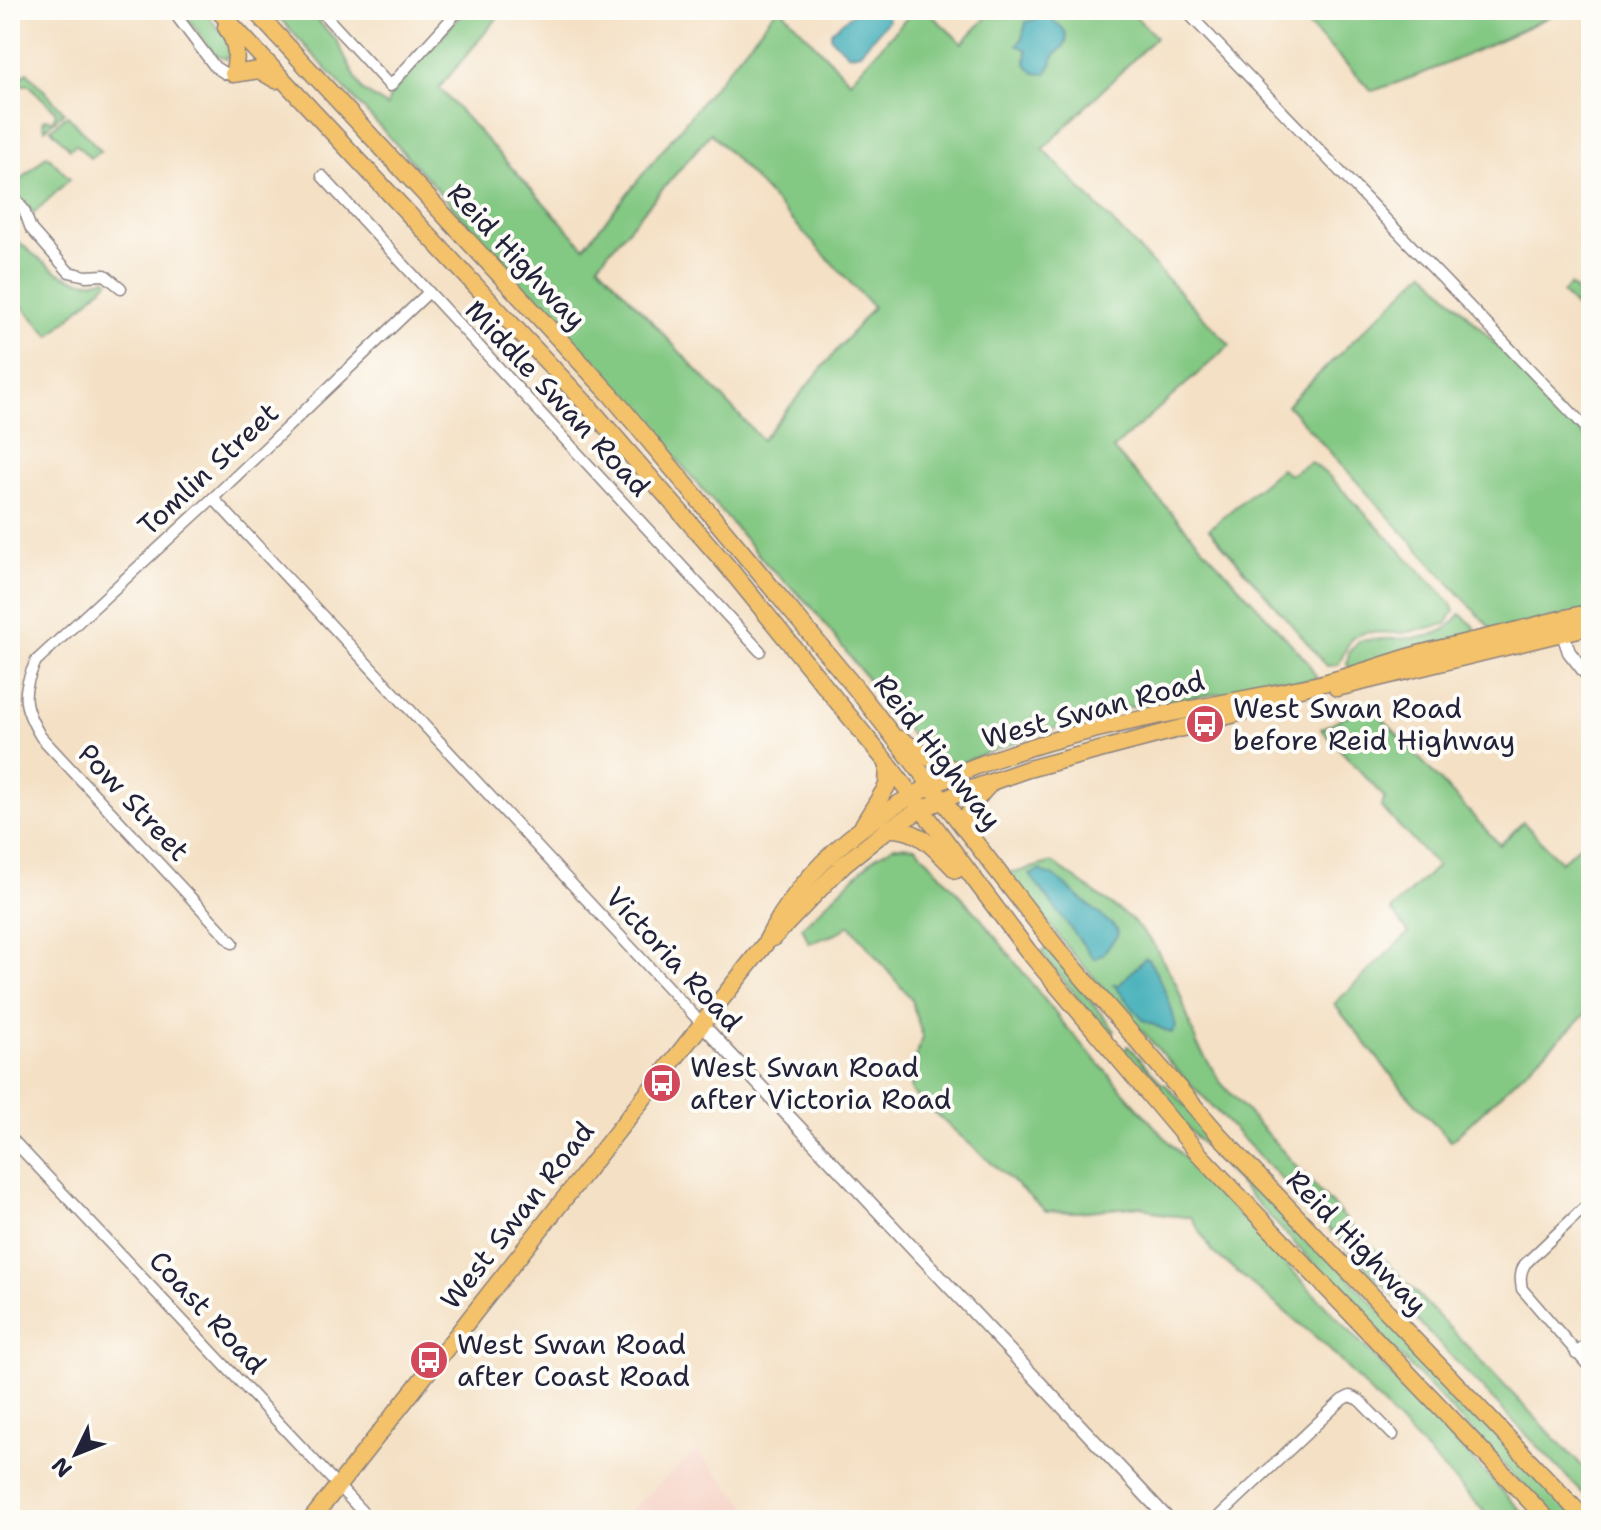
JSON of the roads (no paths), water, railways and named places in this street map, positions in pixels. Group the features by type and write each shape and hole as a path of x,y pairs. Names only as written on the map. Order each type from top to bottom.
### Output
{"main road":[{"path":"216,10 236,45 233,74 255,70 267,73 316,116"},
{"name":"Reid Highway","path":"216,10 590,408 728,567 888,764 975,881 1102,1041 1200,1155 1548,1520"},
{"name":"Reid Highway","path":"254,10 611,395 895,737 1057,948 1220,1136 1586,1520"},
{"name":"West Swan Road","path":"765,944 779,935 844,864 888,829 942,800 992,782 1166,731 1561,627 1591,613"},
{"name":"West Swan Road","path":"311,1520 765,944 804,883 834,850 863,825 911,795 961,771 1080,735 1208,704 1318,684 1455,645 1561,627 1591,626"},
{"path":"895,737 941,765 961,771"},
{"path":"863,825 887,786 888,764"},
{"path":"968,833 966,820 970,808 992,782"},
{"path":"888,829 901,829 918,835 955,869 975,881"}],"street":[{"path":"172,10 215,67 226,74 233,74"},
{"path":"320,10 390,86 459,10"},
{"path":"1185,10 1591,433"},
{"name":"Middle Swan Road","path":"322,176 760,651"},
{"path":"10,191 24,210 31,229 69,272 86,276 105,275 121,288"},
{"name":"Tomlin Street","path":"25,682 36,661 428,293"},
{"name":"Victoria Road","path":"213,498 1169,1520"},
{"path":"1561,627 1569,652 1591,680"},
{"name":"Pow Street","path":"25,682 26,711 41,737 233,943"},
{"name":"Coast Road","path":"10,1137 370,1520"},
{"path":"1591,1201 1521,1271 1522,1289 1591,1369"},
{"path":"1576,1354 1591,1340"},
{"path":"1215,1520 1342,1400 1350,1396 1359,1400 1393,1435"}],"water":[{"path":"877,10 887,15 888,21 860,52 849,55 831,38 831,31 855,12"},
{"path":"1047,16 1063,28 1066,41 1054,56 1046,74 1034,73 1026,64 1027,50 1017,45 1022,39 1026,22"},
{"path":"1041,870 1053,875 1117,929 1118,934 1102,955 1094,959 1030,875"},
{"path":"1145,958 1162,983 1169,1001 1176,1028 1171,1033 1143,1020 1113,984 1119,985"}],"place":[{"name":"West Swan Road before Reid Highway","path":"1205,724"},
{"name":"West Swan Road after Victoria Road","path":"662,1083"},
{"name":"West Swan Road after Coast Road","path":"429,1360"}]}
